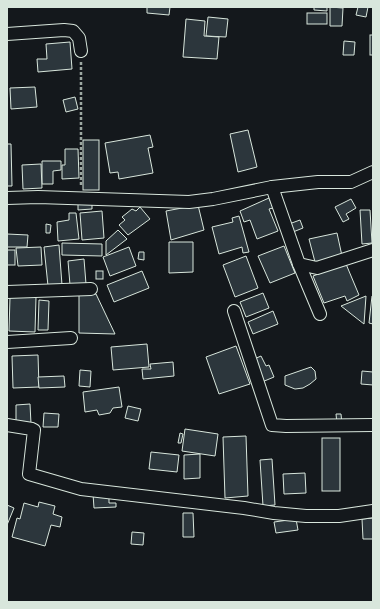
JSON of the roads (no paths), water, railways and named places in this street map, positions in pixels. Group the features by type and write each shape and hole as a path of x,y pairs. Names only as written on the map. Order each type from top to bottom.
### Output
{"street":[{"path":"7,34 64,30 73,31 80,38 81,51"},
{"path":"7,198 38,197 82,200 189,202 213,199 272,187 318,182 351,182 373,172"},
{"path":"272,187 299,264 320,314"},
{"path":"299,264 317,268 373,250"},
{"path":"7,292 91,289"},
{"path":"234,312 272,425 373,425"},
{"path":"7,342 71,338"},
{"path":"7,424 34,430 29,474 81,489 306,516 339,516 373,511"}]}
